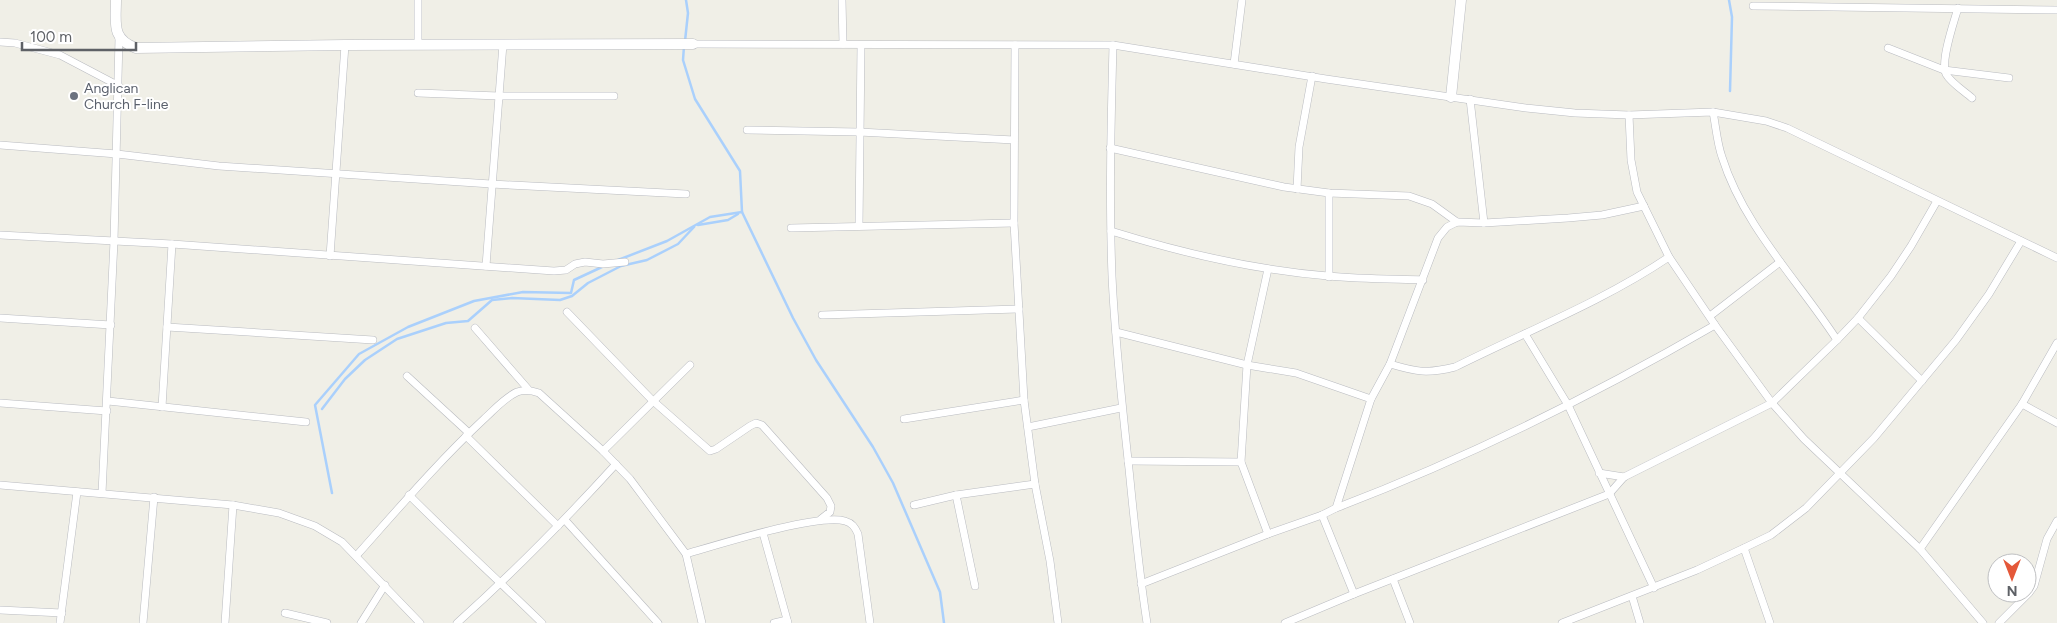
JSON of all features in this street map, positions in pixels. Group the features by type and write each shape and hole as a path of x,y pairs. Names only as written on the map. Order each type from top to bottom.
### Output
{"street":[{"path":"102,493 108,401 119,86 119,38 116,27 116,0"},
{"path":"418,0 418,45"},
{"path":"842,0 843,44"},
{"path":"1234,64 1242,0"},
{"path":"1451,97 1461,0"},
{"path":"1753,6 2057,10"},
{"path":"1958,8 1945,57 1944,70 1947,76 1972,98"},
{"path":"119,38 125,44 136,48 503,44 1113,45 1451,97 1575,113 1629,115 1713,112 1766,121 1786,128 2057,258"},
{"path":"0,42 15,43 60,55 119,86"},
{"path":"486,266 503,44"},
{"path":"330,256 345,45"},
{"path":"859,226 860,45"},
{"path":"1015,45 1014,222 1024,400 1058,623"},
{"path":"1113,45 1110,148 1111,231 1116,332 1121,408 1141,584 1148,623"},
{"path":"1888,48 1944,70 2009,78"},
{"path":"1297,188 1299,147 1312,76"},
{"path":"418,93 499,96 614,96"},
{"path":"1470,99 1484,223"},
{"path":"1713,112 1721,156 1745,211 1838,340"},
{"path":"1629,115 1631,160 1637,192 1669,257 1715,325 1772,402 1804,439 1920,549 1983,623"},
{"path":"747,130 859,132 1014,140"},
{"path":"0,145 117,154 219,166 491,184 686,194"},
{"path":"1110,148 1253,181 1329,193 1408,196 1432,204 1457,222"},
{"path":"1328,276 1329,193"},
{"path":"1285,623 1609,494 1624,477 1772,402 1838,340 1858,318 1906,254 1938,201"},
{"path":"1336,508 1371,399 1390,364 1424,280 1438,238 1447,227 1457,222 1484,223 1602,215 1644,206"},
{"path":"791,228 1014,222"},
{"path":"1111,231 1164,247 1268,269 1328,276 1424,280"},
{"path":"0,234 560,271 575,264 585,262 603,264 625,262"},
{"path":"1562,623 1654,588 1744,548 1771,535 1806,508 1874,438 1956,340 1989,294 2020,241"},
{"path":"162,406 172,244"},
{"path":"1390,364 1415,372 1435,372 1454,367 1637,278 1669,257"},
{"path":"1710,316 1780,262"},
{"path":"1268,269 1248,365 1241,462 1268,534"},
{"path":"822,315 1019,309"},
{"path":"567,312 652,400 710,451 750,426 756,423 762,425 827,498 831,506 830,512 821,520"},
{"path":"0,318 111,325"},
{"path":"1858,318 1922,380"},
{"path":"1141,584 1322,515 1435,467 1568,405 1653,361 1715,325"},
{"path":"167,327 373,340"},
{"path":"475,328 528,390"},
{"path":"1116,332 1248,365 1296,373 1371,399"},
{"path":"1525,334 1568,405 1654,588"},
{"path":"1920,549 2022,404 2057,344"},
{"path":"603,450 652,400 690,365"},
{"path":"407,376 468,434 558,526"},
{"path":"357,555 409,496 468,434 507,399 517,392 528,390 539,392 603,450 630,479 686,554 702,623"},
{"path":"904,419 1024,400"},
{"path":"108,401 306,422"},
{"path":"0,403 107,411"},
{"path":"2022,404 2057,423"},
{"path":"1028,427 1121,408"},
{"path":"1128,461 1241,462"},
{"path":"457,623 502,583 565,520 616,464"},
{"path":"1599,473 1624,477"},
{"path":"0,484 234,505 280,513 315,526 342,542 357,555 420,623"},
{"path":"914,504 956,495 1036,484"},
{"path":"60,623 78,492"},
{"path":"956,495 975,586"},
{"path":"409,496 458,545 502,583 542,623"},
{"path":"143,623 154,497"},
{"path":"225,623 234,505"},
{"path":"1322,515 1354,594"},
{"path":"565,520 658,623"},
{"path":"686,554 763,533 821,520 847,521 856,529 870,623"},
{"path":"1999,623 2034,586 2043,552 2057,521"},
{"path":"763,533 787,621 774,623"},
{"path":"1744,548 1770,623"},
{"path":"1394,579 1410,623"},
{"path":"362,623 385,585"},
{"path":"1632,596 1640,623"},
{"path":"0,610 62,613"},
{"path":"285,613 327,623"}],"waterway":[{"path":"685,41 688,13 686,0"},
{"path":"1729,0 1732,17 1730,91"},
{"path":"684,46 683,60 695,99 740,171 742,212 793,318 816,360 873,447 893,483 940,592 944,623"},
{"path":"618,260 667,241 710,217 742,212"},
{"path":"698,225 728,220 738,214"},
{"path":"322,409 345,379 365,360 397,339 446,323 468,321 492,300 512,298 560,300 572,296 588,283 621,266 647,260 678,244 694,227"},
{"path":"332,493 315,405 359,354 408,327 474,301 523,292 571,293 574,280 602,267"}],"place":[{"name":"Anglican Church F-line","path":"74,96"}]}
